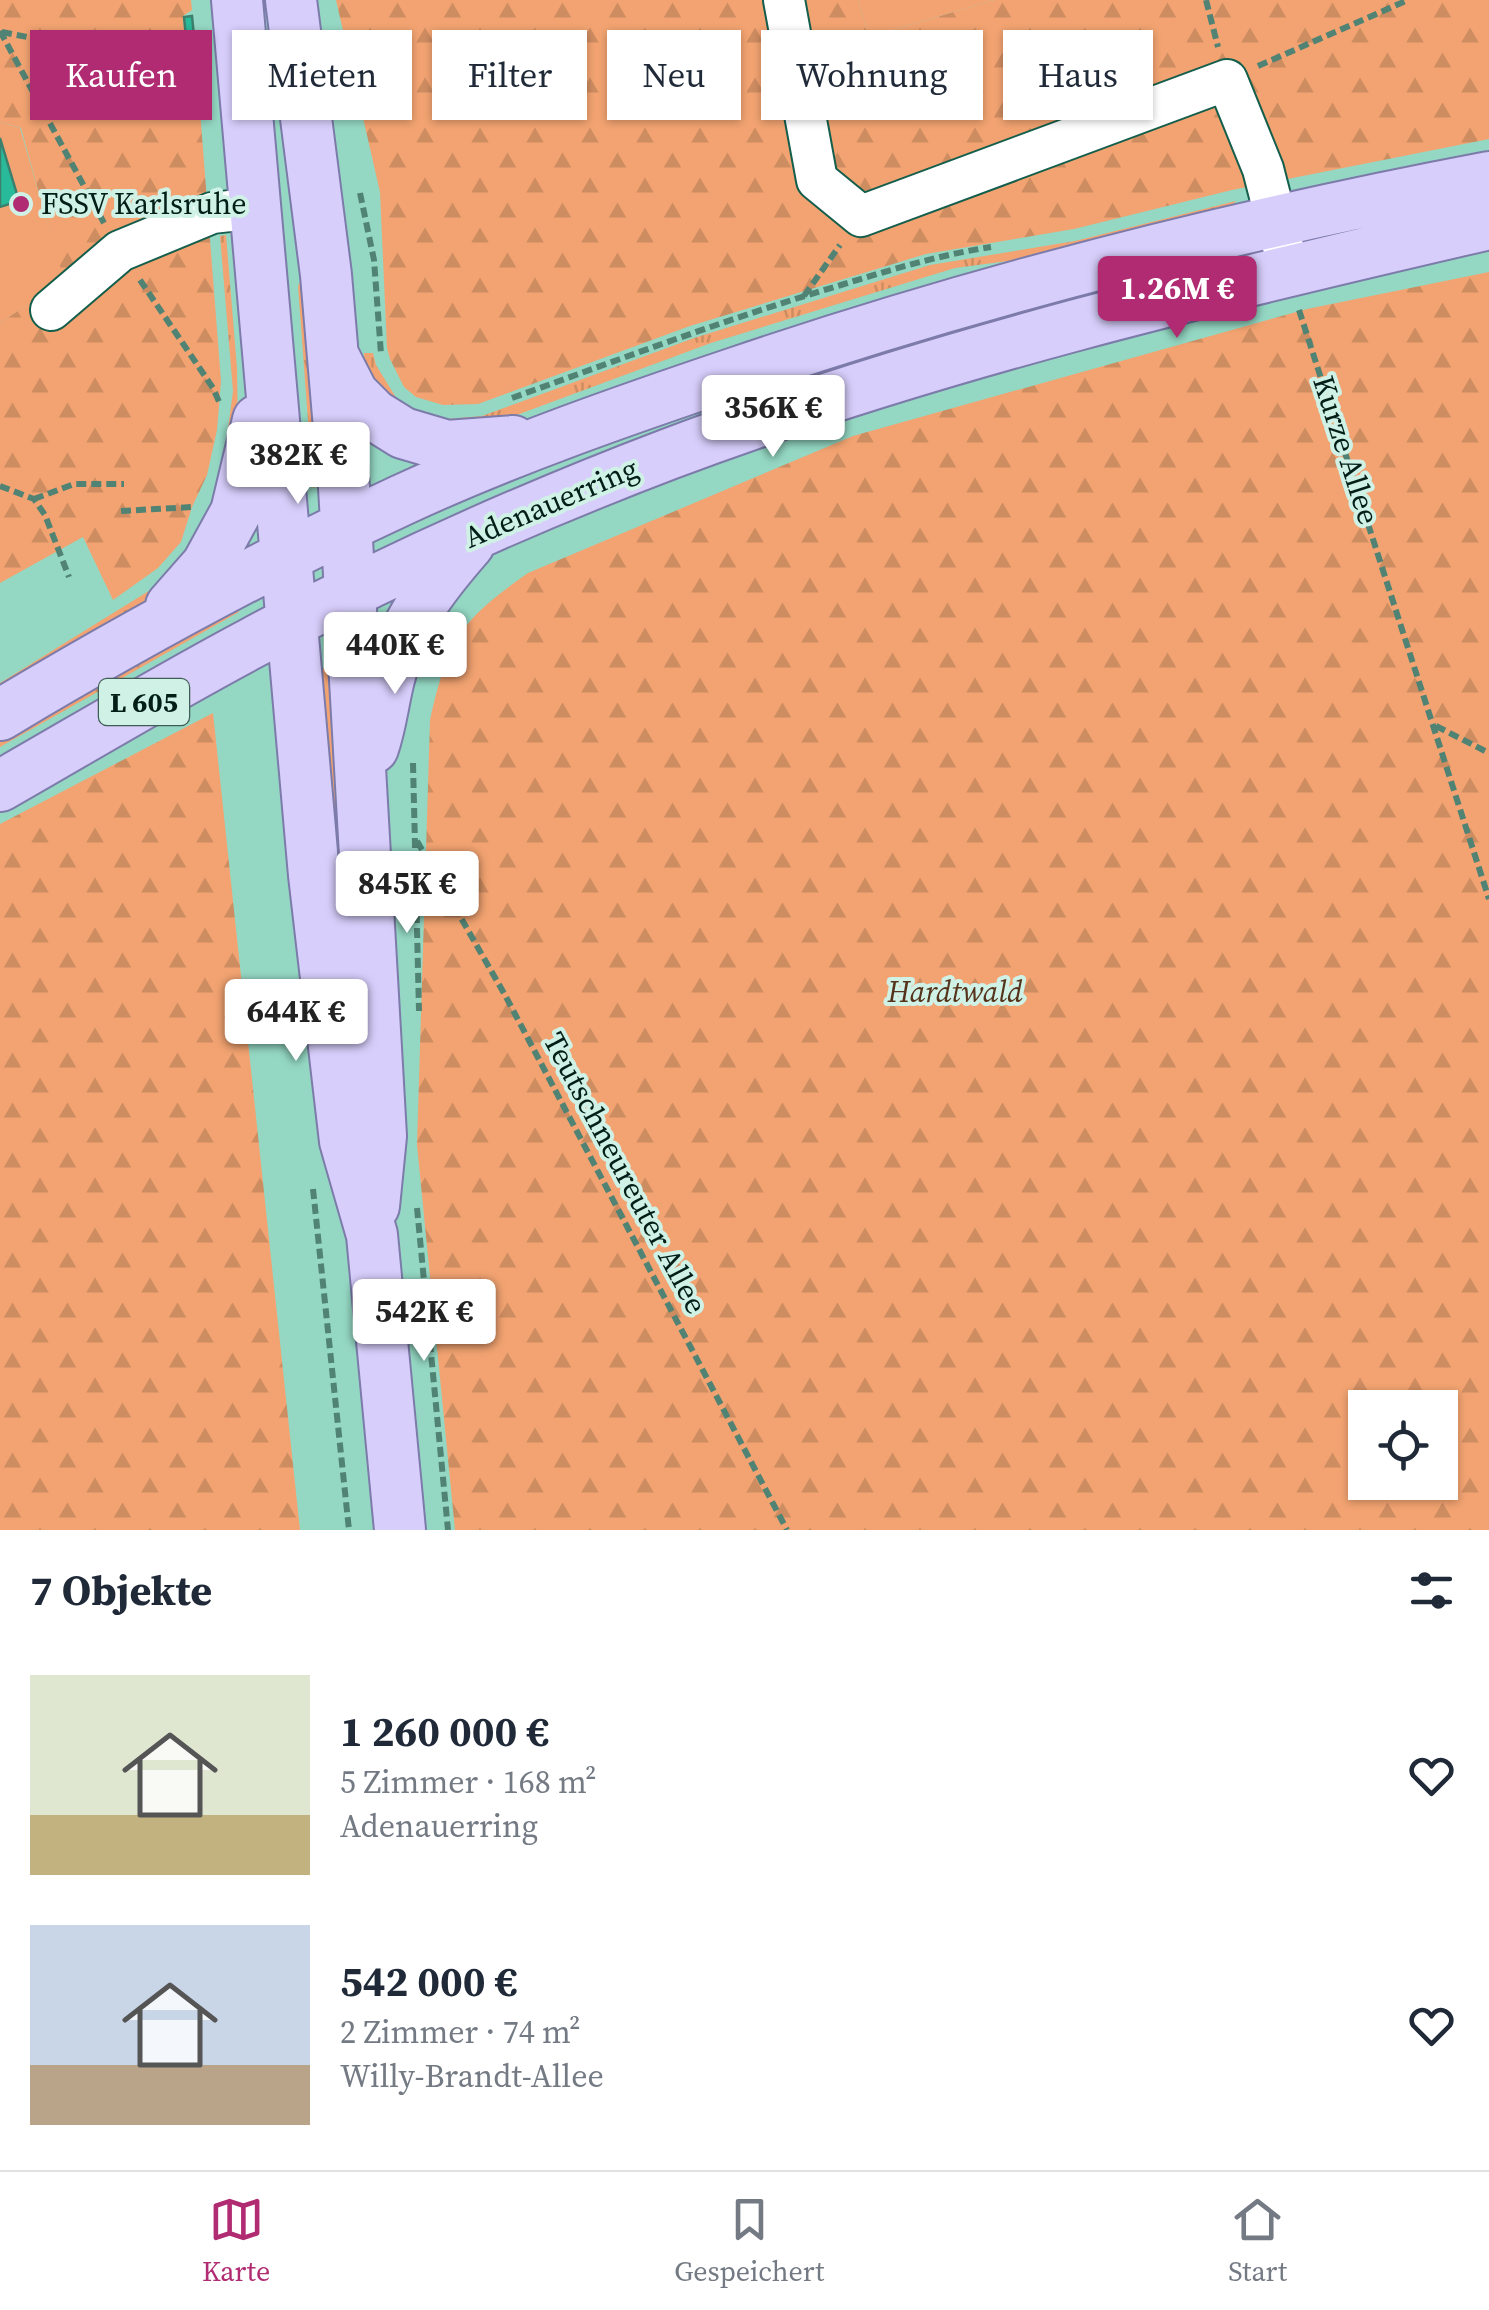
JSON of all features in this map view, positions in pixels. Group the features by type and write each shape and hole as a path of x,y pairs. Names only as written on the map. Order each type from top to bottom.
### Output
{"main road":[{"path":"237,0 314,875 346,1142 372,1235 400,1530"},
{"path":"291,0 334,357 346,528 381,1136 372,1235"},
{"name":"Adenauerring","path":"0,715 146,631 285,558 399,501 552,438 788,355 976,296 1277,222 1489,177"},
{"name":"Adenauerring","path":"0,786 155,696 291,624 480,532 670,454 848,392 1046,333 1289,270 1489,224"},
{"path":"334,357 353,394 374,415 422,441 471,446 552,438"},
{"path":"146,631 190,586 232,521 270,375"},
{"path":"360,802 383,721 389,679 406,633 439,578 480,532"}],"lane":[{"path":"784,0 817,180 861,216 1227,80 1263,169 1289,270"},
{"path":"51,310 120,251 212,213 257,208"}],"path":[{"path":"1206,0 1227,80 1408,0"},
{"path":"0,31 30,38"},
{"path":"0,31 120,251 213,388 224,414"},
{"path":"804,296 861,216"},
{"name":"Kurze Allee","path":"1289,270 1489,899"},
{"path":"34,499 74,484 124,484"},
{"path":"0,486 34,499 46,514 70,577"},
{"path":"121,512 192,507 203,512"},
{"path":"1435,726 1489,753"},
{"name":"Teutschneureuter Allee","path":"416,840 505,995 788,1530"}],"green space":[{"path":"0,0 191,0 192,10 183,16 184,30 30,30 30,120 201,120 221,381 217,430 207,475 181,542 158,568 113,600 83,537 0,583 0,323 63,280 21,128 0,122"},
{"path":"336,0 858,0 867,30 761,30 761,120 983,120 983,30 893,30 994,0 1489,0 1489,139 1232,190 1074,229 926,254 690,326 478,404 443,405 416,397 404,387 390,359 380,192 364,120 412,120 412,30 343,30"},
{"path":"858,0 994,0 893,30 867,30"},
{"name":"FSSV Karlsruhe","path":"0,122 20,128 64,280 0,323"},
{"path":"1236,201 1227,211 1031,258 955,268 711,343 490,425 424,421 482,416 694,338 930,265 1075,241"},
{"path":"226,235 237,368 238,435 218,504 233,391 220,236"},
{"name":"Hardtwald","path":"1489,272 1489,1530 455,1530 417,1145 430,720 444,669 451,650 472,619 528,573 853,436 1307,309"},
{"path":"301,280 323,485 313,488 298,286"},
{"path":"364,353 373,353 400,404 365,378"},
{"path":"152,589 159,595 0,694 0,683"},
{"path":"239,601 239,612 0,747 0,736"},
{"path":"335,662 345,875 337,878 317,672"},
{"path":"213,713 300,1530 0,1530 0,824"}],"building":[{"path":"192,16 193,30 185,30 184,17"},
{"path":"0,138 19,201 0,207"}],"place":[{"name":"FSSV Karlsruhe","path":"21,204"}]}
